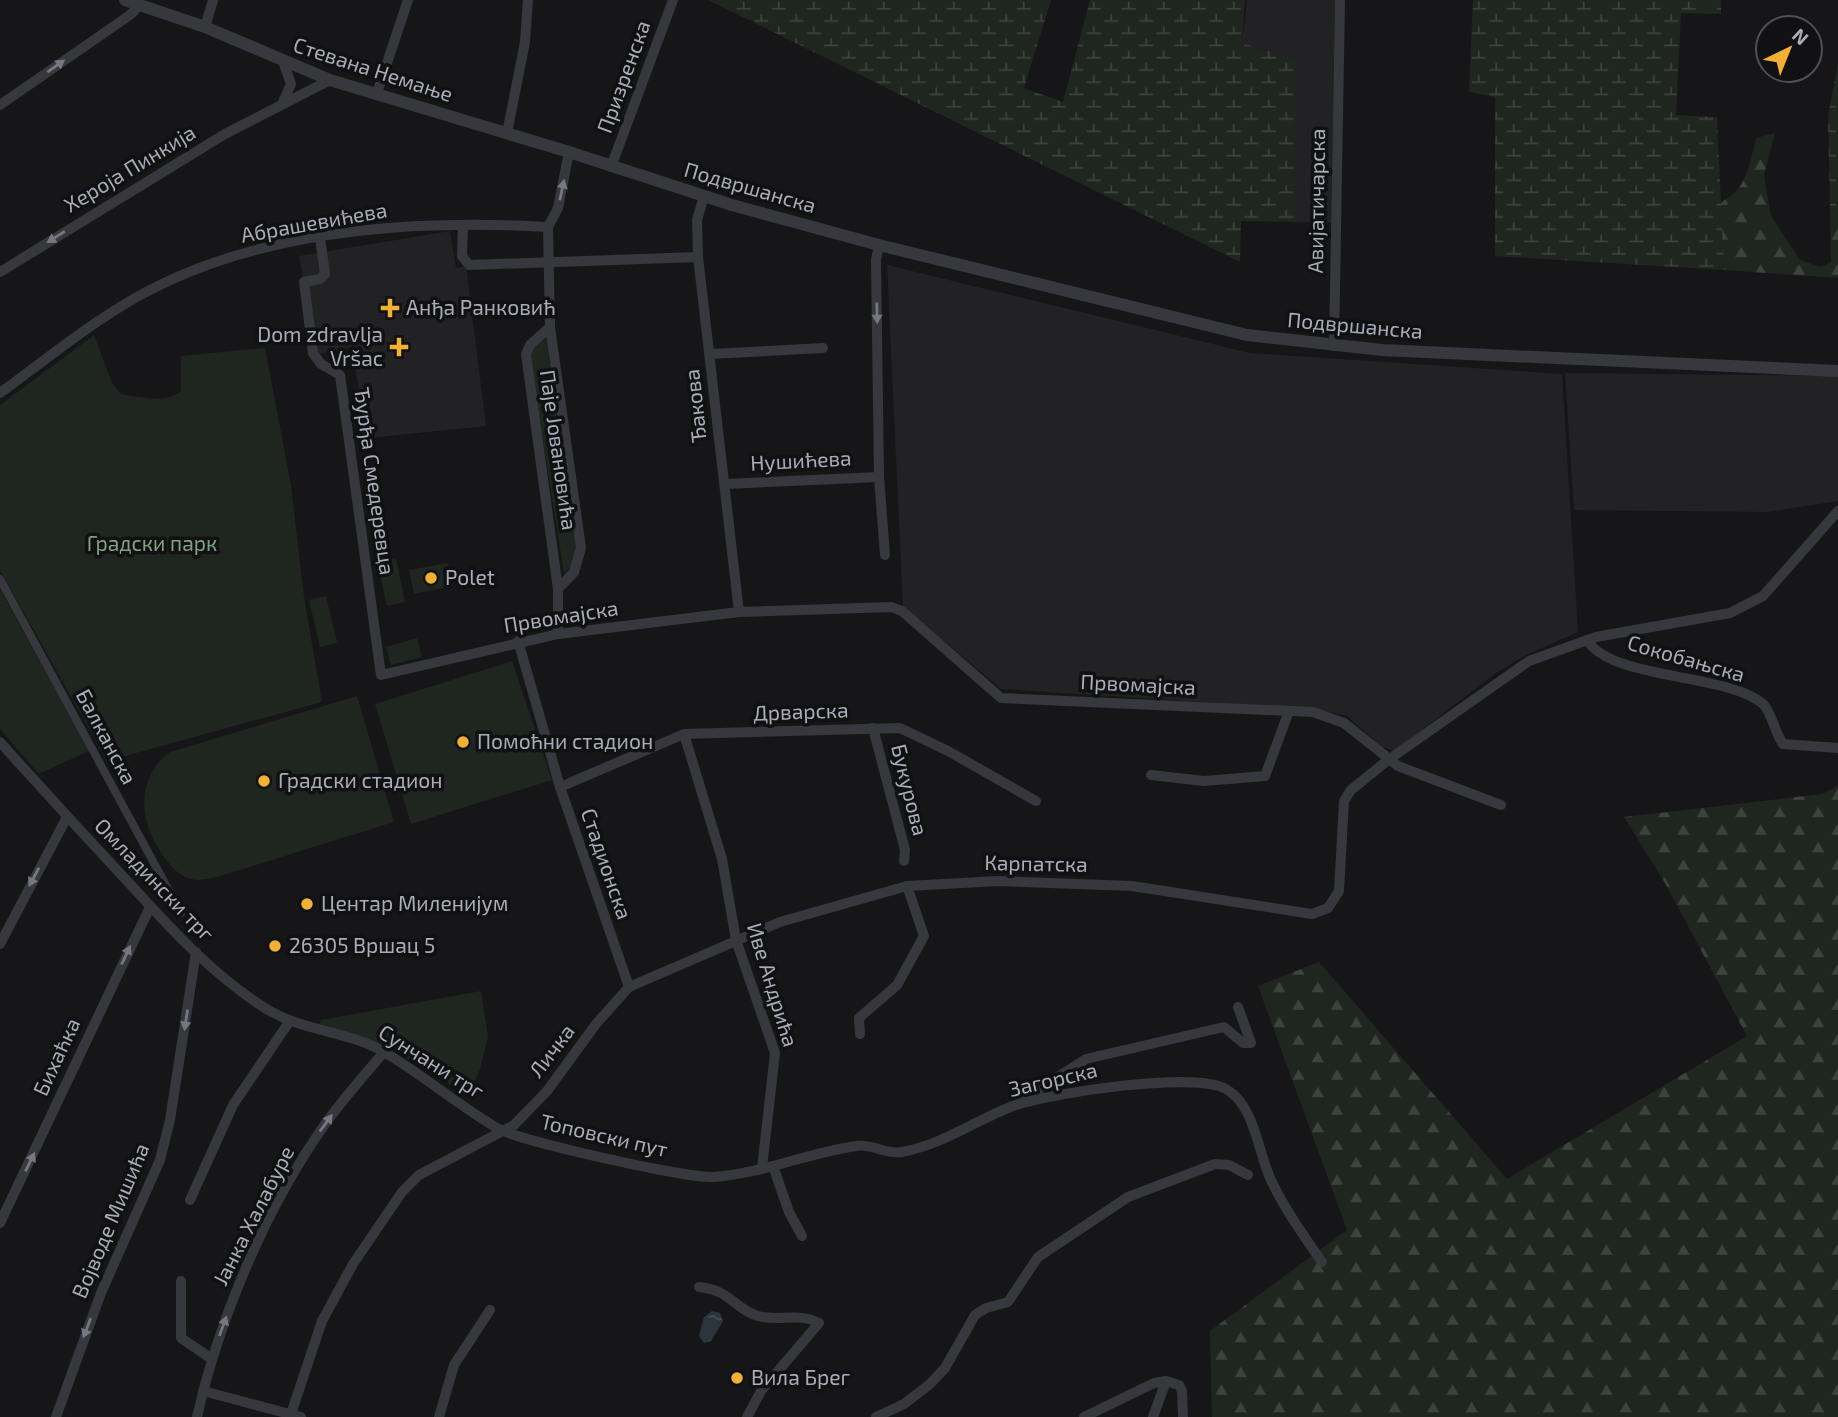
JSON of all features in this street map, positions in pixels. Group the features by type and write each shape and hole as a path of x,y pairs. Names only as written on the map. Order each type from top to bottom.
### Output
{"street":[{"name":"Стевана Немање","path":"125,0 205,27 330,80 611,167"},
{"path":"205,27 213,0"},
{"path":"377,93 408,0"},
{"path":"507,133 525,42 528,0"},
{"name":"Призренска","path":"611,167 673,0"},
{"name":"Авијатичарска","path":"1334,346 1340,0"},
{"path":"0,105 130,15 139,6"},
{"path":"283,61 291,84 283,102"},
{"name":"Хероја Пинкија","path":"0,272 283,102 330,80"},
{"name":"Паје Јовановића","path":"558,589 574,572 581,548 550,327 548,227 558,208 569,152"},
{"name":"Подвршанска","path":"611,167 879,245 1247,335 1334,346 1838,372"},
{"path":"679,188 691,198 697,220"},
{"name":"Ђакова","path":"704,196 697,220 698,257 739,612"},
{"path":"463,226 462,256 469,265 698,257"},
{"name":"Абрашевићева","path":"1,390 117,310 151,290 223,260 272,246 320,237 399,227 548,227"},
{"name":"Ђурђа Смедеревца","path":"320,237 325,274 320,279 303,282 313,353 321,364 340,375 382,675"},
{"path":"879,245 876,260 879,477 885,555"},
{"name":"Паје Јовановића","path":"550,327 530,345 526,354 558,589 558,634"},
{"path":"710,354 823,348"},
{"name":"Нушићева","path":"724,484 879,477"},
{"path":"1388,760 1530,662 1587,640 1730,612 1751,604 1763,596 1838,511"},
{"name":"Балканска","path":"0,579 181,913"},
{"name":"Првомајска","path":"382,675 518,641 558,634 739,612 899,608 1001,698 1313,712 1336,719 1388,760 1424,778 1501,805"},
{"name":"Сокобањска","path":"1587,640 1598,652 1651,672 1750,697 1766,707 1774,733 1783,744 1838,747"},
{"name":"Стадионска","path":"518,641 560,787 629,987"},
{"path":"1151,775 1203,781 1265,776 1289,711"},
{"name":"Дрварска","path":"560,787 684,734 873,728 908,730 1036,802"},
{"name":"Букурова","path":"873,728 905,850 904,861"},
{"name":"Иве Андрића","path":"684,734 722,859 736,940 775,1053 768,1167 802,1236"},
{"name":"Омладински трг","path":"0,742 66,817 196,953 254,1001 293,1023"},
{"name":"Карпатска","path":"736,940 809,912 907,886 998,881 1132,886 1312,914 1328,908 1335,898 1340,881 1344,801 1355,787 1388,760"},
{"path":"0,944 66,817"},
{"path":"860,1034 859,1018 887,997 897,985 924,936 907,886"},
{"name":"Бихаћка","path":"0,1223 150,907"},
{"path":"629,987 736,940"},
{"name":"Војводе Мишића","path":"56,1417 101,1293 160,1160 170,1120 196,953"},
{"name":"Личка","path":"294,1416 323,1321 353,1264 388,1210 419,1175 514,1125 547,1091 596,1024 629,987"},
{"path":"1014,1106 1086,1059 1142,1044 1224,1027 1243,1043 1251,1043 1238,1007"},
{"path":"190,1200 233,1105 293,1023"},
{"name":"Сунчани трг","path":"293,1023 341,1034 384,1052 500,1131"},
{"name":"Јанка Халабуре","path":"197,1417 212,1359 246,1269 322,1128 384,1052"},
{"name":"Загорска","path":"700,1177 768,1167 858,1145 899,1153 930,1144 1014,1106 1121,1085 1208,1084 1226,1089 1244,1106 1270,1178 1299,1230 1322,1262"},
{"name":"Топовски пут","path":"500,1131 700,1177"},
{"path":"876,1417 922,1392 945,1368 975,1315 986,1308 1009,1302 1038,1258 1096,1216 1164,1181 1215,1164 1229,1165 1248,1175"},
{"path":"181,1281 181,1338 212,1359"},
{"path":"699,1287 719,1290 757,1316 802,1317 819,1323 761,1391 747,1417"},
{"path":"439,1417 454,1365 490,1310"},
{"path":"1084,1417 1154,1383 1167,1381 1178,1385 1182,1391 1184,1417"},
{"path":"1153,1417 1167,1381"},
{"path":"203,1391 294,1416"}],"shaded area":[{"path":"1247,0 1335,0 1331,223 1295,222 1295,59 1242,43"},
{"name":"Анђа Ранковић","path":"450,231 456,268 466,266 486,426 369,438 351,348 318,354 299,256"},
{"path":"887,265 1250,353 1562,374 1578,632 1526,655 1496,673 1394,751 1382,747 1347,716 1316,709 1001,689 903,606"},
{"path":"1565,373 1838,376 1838,501 1767,512 1574,510"}],"green space":[{"path":"708,0 1051,0 1024,88 1063,102 1090,0 1245,0 1242,43 1295,59 1295,222 1241,221 1240,262"},
{"path":"1473,0 1721,0 1721,14 1681,13 1676,115 1717,117 1724,270 1495,256 1495,97 1469,92"},
{"path":"1838,63 1838,215 1830,205 1828,116"},
{"path":"1775,133 1764,175 1771,216 1800,260 1821,267 1831,262 1830,205 1838,215 1838,278 1724,270 1719,207 1743,181 1756,138"},
{"name":"Градски парк","path":"94,335 112,383 121,394 153,398 168,397 181,391 181,356 265,348 291,485 304,597 322,702 107,761 0,570 0,405"},
{"path":"546,339 577,551 576,561 564,574 530,357 535,346"},
{"path":"396,558 405,602 387,606 377,562"},
{"name":"Polet","path":"448,563 453,586 414,594 409,570"},
{"path":"0,589 89,751 39,774 0,729"},
{"path":"326,596 337,643 320,647 309,600"},
{"path":"417,638 422,657 391,665 386,647"},
{"name":"Помоћни стадион","path":"512,661 552,780 411,824 375,704"},
{"name":"Градски стадион","path":"357,696 394,822 217,877 190,879 172,867 154,841 145,814 144,800 151,775 170,752"},
{"path":"1838,786 1838,1417 1212,1417 1210,1331 1347,1230 1258,986 1319,962 1507,1179 1747,1036 1665,883 1624,817 1822,794"},
{"path":"481,991 488,1037 480,1069 468,1096 389,1047 319,1025 321,1020"}],"water":[{"path":"712,1311 720,1313 723,1321 711,1341 704,1343 699,1336 704,1317"}],"place":[{"name":"Анђа Ранковић","path":"390,308"},
{"name":"Dom zdravlja Vršac","path":"399,347"},
{"name":"Polet","path":"431,578"},
{"name":"Помоћни стадион","path":"463,742"},
{"name":"Градски стадион","path":"264,781"},
{"name":"Центар Миленијум","path":"307,904"},
{"name":"26305 Вршац 5","path":"275,946"},
{"name":"Вила Брег","path":"737,1378"}]}
